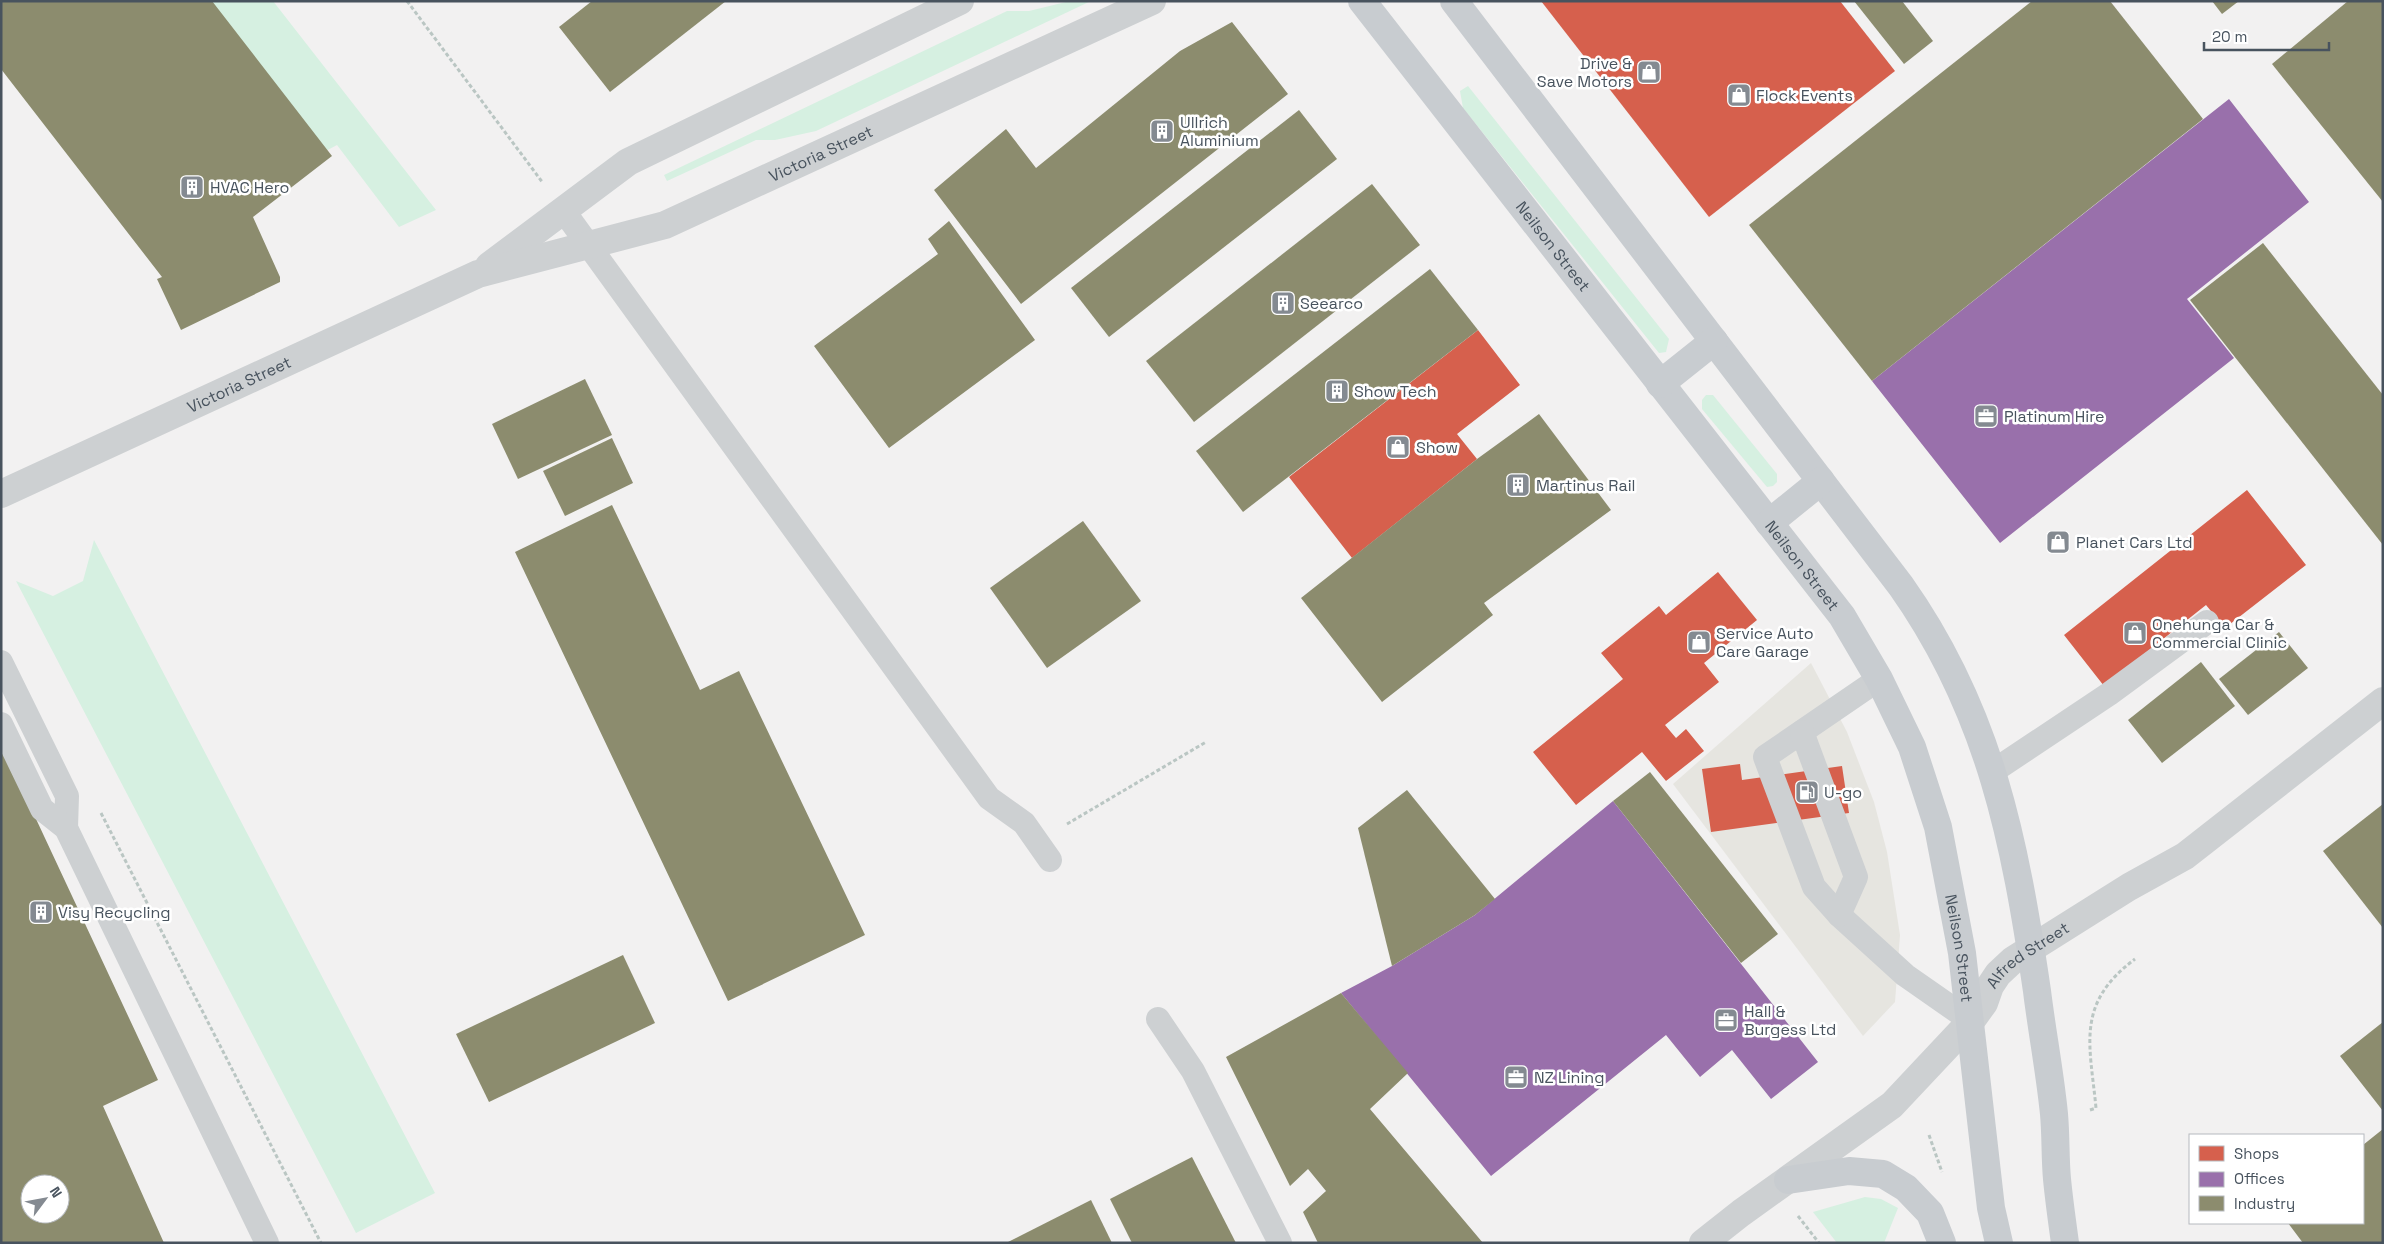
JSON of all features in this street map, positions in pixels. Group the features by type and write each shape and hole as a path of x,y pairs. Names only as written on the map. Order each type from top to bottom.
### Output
{"main road":[{"name":"Neilson Street","path":"1362,1 1842,616 1879,679 1912,747 1938,827 1958,929 1971,1021 1991,1208 1999,1243"},
{"path":"1454,1 1901,586 1938,644 1961,687 1977,726 2010,832 2031,948 2054,1114 2057,1179 2065,1243"},
{"path":"1660,384 1714,341"},
{"path":"1769,523 1820,481"},
{"path":"1788,1180 1849,1171 1883,1174 1906,1188 1930,1213 1942,1243"}],"street":[{"name":"Victoria Street","path":"478,274 628,162 960,1"},
{"name":"Victoria Street","path":"1,494 478,274 665,225 1152,1"},
{"name":"Alfred Street","path":"1704,1243 1892,1105 1971,1021 1984,1003 1998,974 2031,948 2129,887 2184,856 2383,702"}],"lane":[{"path":"563,210 586,245 989,798 1024,823 1044,850"},
{"path":"1992,772 2109,694 2207,622"},
{"path":"1,662 67,796 66,828"},
{"path":"1879,679 1765,757 1814,887 1839,915 1904,975 1971,1021"},
{"path":"1,724 42,809 66,828 267,1243"},
{"path":"1802,732 1856,877 1839,915"},
{"path":"1158,1019 1193,1071 1280,1243"}],"path":[{"path":"407,1 563,210"},
{"path":"1044,850 1206,742"},
{"path":"100,811 320,1243"},
{"path":"2088,1111 2096,1108 2089,1031 2095,1004 2120,970 2134,959"},
{"path":"1929,1135 1944,1176"},
{"path":"1806,1227 1819,1243"}],"shaded area":[{"path":"1811,663 1847,732 1874,802 1887,852 1900,935 1895,1002 1863,1036 1673,784"}],"green space":[{"path":"204,1 273,1 436,210 399,227 337,145 322,153"},
{"path":"1070,1 1091,1 816,131 775,140 756,140 667,181 664,175 1007,11 1029,11"},
{"path":"1468,86 1669,339 1666,352 1659,353 1463,108 1460,91"},
{"path":"1706,395 1713,395 1777,474 1777,482 1773,486 1767,487 1702,409 1702,400"},
{"path":"94,540 435,1193 356,1233 16,581 53,596 83,581"},
{"path":"1865,1197 1881,1199 1898,1208 1884,1243 1837,1243 1813,1212"}],"building: Shops":[{"name":"Flock Events","path":"1541,1 1840,1 1895,71 1709,217"},
{"name":"Show","path":"1478,330 1520,385 1457,434 1477,459 1352,558 1289,477"},
{"path":"2247,490 2306,565 2225,628 2206,605 2104,686 2064,635"},
{"path":"1718,572 1757,620 1704,663 1719,682 1665,725 1676,738 1686,729 1704,751 1666,781 1642,752 1576,805 1533,752 1623,679 1601,653 1659,606 1666,615"},
{"path":"1740,764 1742,780 1842,766 1849,813 1711,832 1702,769"}],"building: Offices":[{"path":"2229,99 2309,202 2187,299 2234,358 2000,543 1872,381"},
{"path":"1613,801 1818,1062 1771,1099 1732,1050 1700,1077 1666,1035 1491,1176 1341,993 1392,966 1475,915"}],"building: Industry":[{"name":"HVAC Hero","path":"1,1 212,1 332,156 253,217 280,277 280,282 181,330 157,279 162,277 1,69"},
{"path":"592,1 726,1 610,92 559,27"},
{"path":"1854,1 1902,1 1933,41 1904,64"},
{"path":"2032,1 2110,1 2203,119 1872,381 1749,225"},
{"path":"2212,1 2239,1 2222,14"},
{"path":"2348,1 2383,1 2383,202 2272,64"},
{"name":"Ullrich Aluminium","path":"1232,22 1288,94 1021,304 934,190 1006,129 1036,168 1180,51"},
{"path":"1299,110 1337,159 1109,337 1071,288"},
{"name":"Seearco","path":"1372,184 1420,245 1194,422 1146,361"},
{"path":"949,221 1035,340 889,448 814,346 938,254 928,239"},
{"path":"2263,243 2383,395 2383,545 2190,300"},
{"name":"Show Tech","path":"1430,269 1478,330 1243,512 1196,451"},
{"path":"585,379 612,435 518,479 492,424"},
{"path":"1539,414 1611,510 1484,603 1493,615 1382,702 1301,598 1477,459"},
{"path":"612,438 633,483 565,516 543,471"},
{"path":"612,505 700,690 739,671 865,935 728,1001 515,552"},
{"path":"1083,521 1141,601 1047,668 990,588"},
{"path":"2279,632 2308,668 2248,715 2219,679"},
{"path":"2201,662 2235,706 2162,763 2128,720"},
{"name":"Visy Recycling","path":"1,744 158,1080 103,1106 164,1243 1,1243"},
{"path":"1650,772 1778,934 1741,963 1613,801"},
{"path":"1407,790 1495,899 1475,915 1392,966 1358,828"},
{"path":"2383,804 2383,928 2323,851"},
{"path":"623,955 655,1023 489,1102 456,1034"},
{"path":"1341,993 1408,1073 1370,1109 1483,1243 1318,1243 1303,1212 1326,1191 1308,1169 1290,1186 1226,1057"},
{"path":"2383,1022 2383,1111 2340,1056"},
{"path":"2383,1129 2383,1243 2303,1243 2289,1224 2364,1224 2364,1144"},
{"path":"1192,1157 1236,1243 1132,1243 1110,1199"},
{"path":"1091,1200 1112,1243 1006,1243"}],"place":[{"name":"Drive & Save Motors","path":"1649,72"},
{"name":"Flock Events","path":"1739,95"},
{"name":"Ullrich Aluminium","path":"1162,131"},
{"name":"HVAC Hero","path":"192,187"},
{"name":"Seearco","path":"1283,303"},
{"name":"Show Tech","path":"1337,391"},
{"name":"Platinum Hire","path":"1986,416"},
{"name":"Show","path":"1398,447"},
{"name":"Martinus Rail","path":"1518,485"},
{"name":"Planet Cars Ltd","path":"2058,542"},
{"name":"Onehunga Car & Commercial Clinic","path":"2135,633"},
{"name":"Service Auto Care Garage","path":"1699,642"},
{"name":"U-go","path":"1807,792"},
{"name":"Visy Recycling","path":"41,912"},
{"name":"Hall & Burgess Ltd","path":"1726,1020"},
{"name":"NZ Lining","path":"1516,1077"}]}
